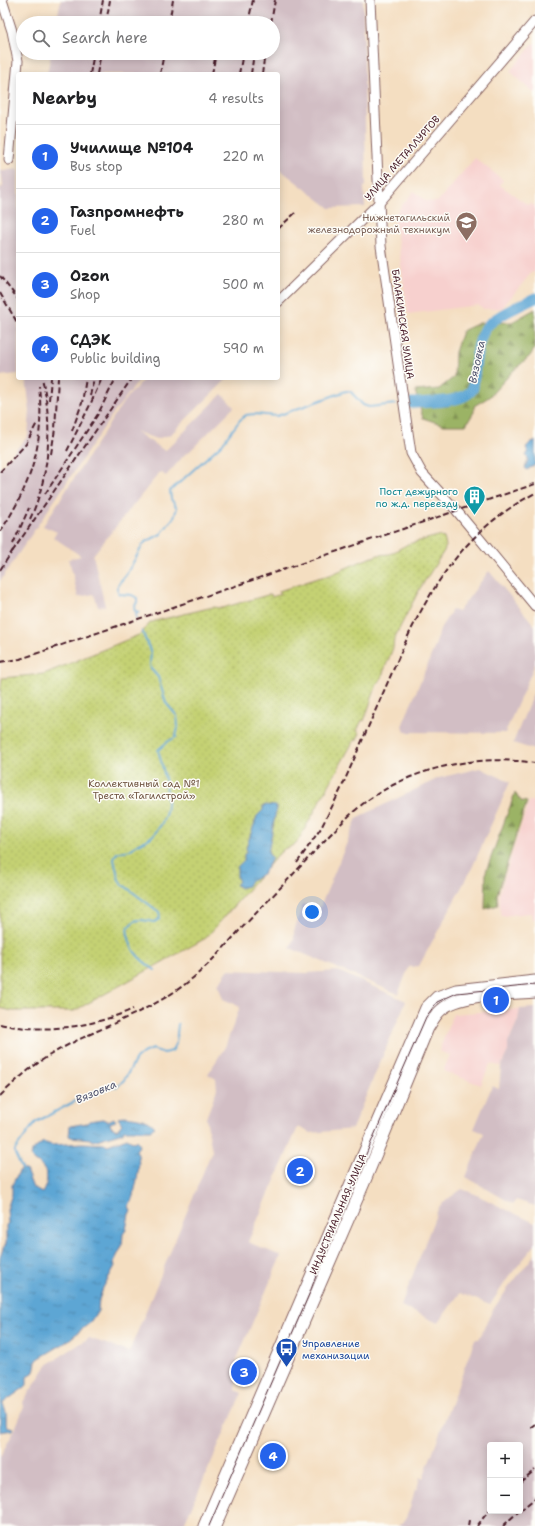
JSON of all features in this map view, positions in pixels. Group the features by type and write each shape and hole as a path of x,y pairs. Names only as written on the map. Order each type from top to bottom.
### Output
{"main road":[{"name":"ИНДУСТРИАЛЬНАЯ УЛИЦА","path":"204,1526 426,1008 437,997 456,990 535,981"},
{"name":"ИНДУСТРИАЛЬНАЯ УЛИЦА","path":"215,1526 364,1183 428,1028 434,1018 445,1006 464,999 535,992"}],"street":[{"path":"2,0 12,31 16,51"},
{"name":"БАЛАКИНСКАЯ УЛИЦА","path":"370,0 376,99 378,203 381,246 408,438 414,461 422,473 456,510 535,606"},
{"name":"УЛИЦА МЕТАЛЛУРГОВ","path":"280,300 378,203 535,21"},
{"path":"17,72 18,60"},
{"path":"9,160 16,83"}],"shaded area":[{"path":"61,0 363,0 366,186 364,187 365,207 330,208 280,170 280,72 47,72 50,60 280,60 280,16 58,16"},
{"path":"535,42 535,94 510,71"},
{"name":"Нижнетагильский железнодорожный техникум","path":"475,158 503,180 500,185 528,205 530,203 535,206 535,273 532,272 502,308 484,309 478,305 408,314 394,215 414,191 426,201 437,202"},
{"path":"16,169 16,374 0,376 0,187 2,188 3,185 1,171"},
{"path":"26,380 139,380 115,411 0,581 0,468 28,436 30,411"},
{"path":"143,380 226,380 170,435 156,439 135,431 165,451 222,394 234,407 187,454 186,453 166,476 160,472 93,555 105,606 98,607 94,594 78,597 69,559 81,556 53,537 57,532 43,526 124,401"},
{"path":"489,571 535,626 535,664 505,733 405,732 402,726 435,646 441,627 452,610 458,612"},
{"path":"535,689 535,750 513,743"},
{"path":"480,768 510,782 472,868 419,966 409,967 398,994 290,948 303,904 319,910 357,818 439,778"},
{"path":"529,801 535,801 535,919 532,919 531,913 501,916 499,895"},
{"path":"228,970 306,973 338,971 406,1001 352,1129 311,1133 298,1127 248,1242 281,1256 236,1361 244,1364 236,1381 235,1390 242,1393 183,1526 0,1526 0,1457 14,1431 24,1407 23,1402 47,1365 89,1338 129,1352 212,1151 206,1118 217,1089 216,1079 208,1074 225,1047 240,1007 223,999 218,985"},
{"path":"535,1008 535,1206 516,1200 513,1204 466,1177 484,1133 474,1129 492,1086 499,1089 501,1066 508,1051 508,1043 518,1020 520,1009"},
{"path":"520,1009 518,1020 508,1043 508,1051 501,1066 490,1064 481,1085 443,1071 450,1055 439,1051 453,1014"},
{"path":"462,1189 535,1223 535,1245 508,1278 490,1305 460,1293 438,1323 401,1306 438,1209 445,1201"},
{"path":"535,1254 535,1526 398,1526 405,1520 420,1477 423,1478 475,1339 479,1339 492,1311"}],"green space":[{"path":"535,309 535,348 530,356 513,371 489,397 474,406 474,412 466,425 444,425 423,418 415,391 439,389 454,377 455,352 462,331 479,323 512,322"},
{"name":"Коллективный сад №1 Треста «Тагилстрой»","path":"438,536 444,538 446,546 419,590 394,639 393,648 379,683 377,684 364,721 362,720 357,731 360,733 356,741 354,740 299,839 294,845 284,849 277,856 206,938 74,1011 12,1011 0,1008 0,695 2,678 44,674 141,634 150,623 155,621 213,607 223,608 271,594 272,597 280,594 279,591 330,575 378,555 390,554 408,544"},
{"path":"515,793 521,801 527,802 497,895 498,905 485,909 486,871"}],"water":[{"path":"535,441 535,465 527,470 525,468 528,459 526,455 528,453 526,447 531,442"},
{"path":"263,806 277,806 268,853 272,858 264,873 250,882 248,886 240,888 236,885 239,881 237,878 237,867 244,860 244,854 247,852 246,848 257,816 263,810"},
{"path":"123,1116 145,1120 155,1127 150,1130 124,1130 123,1133 93,1141 90,1139 69,1136 70,1126 103,1119 108,1121 114,1118 116,1121 110,1123 111,1127 117,1130 122,1124 118,1118"},
{"path":"127,1138 134,1142 136,1140 140,1145 136,1150 139,1161 137,1178 134,1194 129,1206 131,1211 126,1230 123,1234 122,1246 114,1262 115,1266 103,1288 99,1300 98,1311 91,1322 65,1343 38,1359 34,1372 27,1377 27,1385 3,1403 6,1412 7,1426 13,1428 13,1430 0,1432 0,1258 6,1244 6,1225 8,1223 7,1209 12,1194 12,1185 19,1171 22,1169 26,1170 33,1188 42,1193 47,1179 46,1172 31,1157 32,1151 43,1142 52,1145 82,1143 108,1145"}],"waterway":[{"name":"Вязовка","path":"410,403 454,400 469,393 473,388 477,354 481,337 485,329 500,316 535,298"},
{"path":"136,618 136,614 139,612 135,611 134,608 137,598 132,595 119,594 117,588 119,583 126,575 144,543 161,534 174,517 177,508 171,499 170,491 222,444 240,420 246,415 254,414 277,416 346,391 350,391 363,405 369,407 396,404"},
{"name":"Вязовка","path":"142,631 151,653 151,669 158,677 166,703 177,716 178,727 176,737 167,742 158,750 165,777 167,797 167,806 162,823 150,838 130,850 116,854 114,860 119,880 122,884 159,912 160,919 154,922 139,920 133,922 127,929 130,943 135,953 155,970"},
{"name":"Вязовка","path":"22,1169 15,1154 15,1150 36,1122 94,1092 118,1086 124,1080 136,1059 143,1053 152,1049 164,1053 172,1051 176,1044 178,1024"}],"tram line":[{"path":"209,1526 310,1292 360,1168 426,1017 437,1002 457,993 535,985"}],"railway":[{"path":"100,16 103,0"},
{"path":"107,16 110,0"},
{"path":"170,16 173,0"},
{"path":"250,16 253,0"},
{"path":"272,16 275,0"},
{"path":"90,72 93,60"},
{"path":"97,72 100,60"},
{"path":"160,72 163,60"},
{"path":"212,72 215,60"},
{"path":"239,72 242,60"},
{"path":"251,72 253,60"},
{"path":"262,72 264,60"},
{"path":"280,227 295,213"},
{"path":"0,276 16,296"},
{"path":"0,293 16,321"},
{"path":"30,519 42,485 48,450 48,413 42,380"},
{"path":"49,400 51,380"},
{"path":"51,454 55,429 58,380"},
{"path":"72,431 82,403 86,380"},
{"path":"90,396 94,380"},
{"path":"67,451 101,380"},
{"path":"45,494 98,414 115,380"},
{"path":"12,552 131,380"},
{"path":"0,532 20,498 28,480 33,463 40,427 39,386"},
{"path":"0,472 26,444 37,423"},
{"path":"0,662 20,659 535,484"},
{"path":"297,863 321,828 340,791 409,634 433,591 460,553 476,536 513,506 535,493"},
{"path":"13,544 29,508"},
{"path":"0,570 15,547"},
{"path":"0,1096 24,1074 50,1055 83,1037 152,1005 169,996 184,985 219,953 344,821 364,803 383,791 403,780 445,766 490,760 535,763"},
{"path":"0,1024 34,1028 68,1027 102,1020 133,1009"},
{"path":"531,1427 535,1424"},
{"path":"523,1480 535,1470"},
{"path":"523,1508 535,1498"},
{"path":"477,1526 487,1513"},
{"path":"503,1526 516,1514"},
{"path":"468,1526 469,1520"}],"place":[{"name":"Нижнетагильский железнодорожный техникум","path":"466,242"},
{"name":"Пост дежурного по ж.д. переезду","path":"474,516"},
{"name":"Училище №104","path":"496,1000"},
{"name":"Газпромнефть","path":"300,1171"},
{"name":"Управление механизации","path":"287,1368"},
{"name":"Ozon","path":"244,1372"},
{"name":"СДЭК","path":"273,1456"}]}
